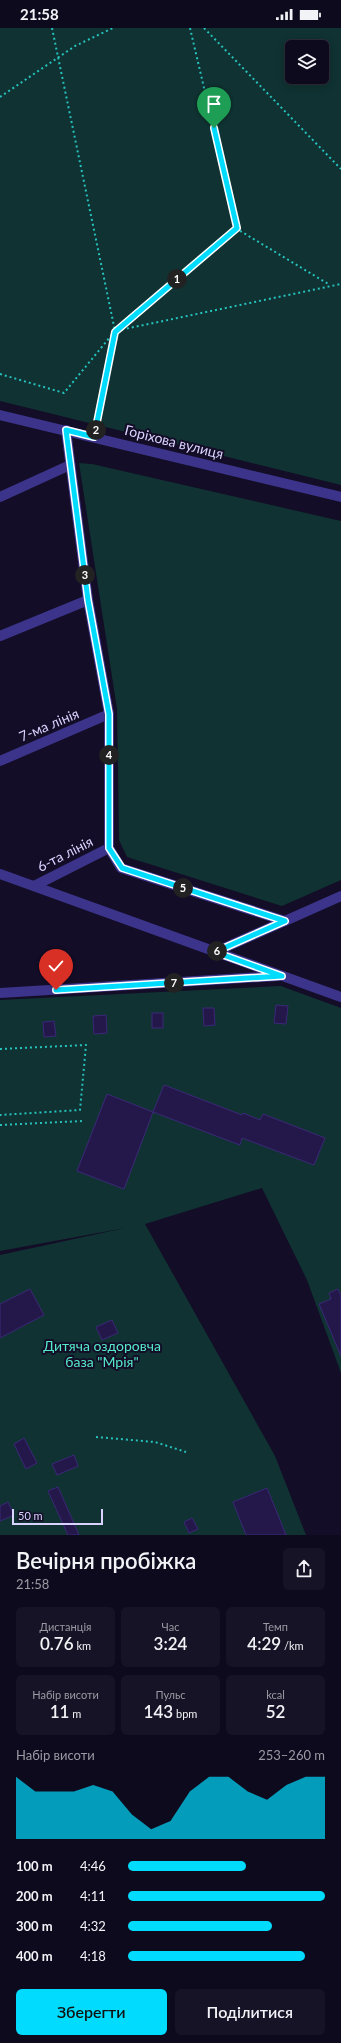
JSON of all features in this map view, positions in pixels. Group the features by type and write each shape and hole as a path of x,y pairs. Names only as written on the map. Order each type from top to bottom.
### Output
{"street":[{"name":"Горіхова вулиця","path":"0,415 341,497"},
{"path":"66,430 88,600 109,714 109,848 122,868 285,921"},
{"path":"0,497 70,465"},
{"path":"0,636 88,600"},
{"name":"7-ма лінія","path":"0,762 109,714"},
{"name":"6-та лінія","path":"34,886 109,848"},
{"path":"0,874 341,997"},
{"path":"215,952 341,896"},
{"path":"0,993 282,976"}],"path":[{"path":"52,28 115,332 94,437"},
{"path":"0,97 74,46 113,28"},
{"path":"190,28 237,228 331,286"},
{"path":"204,28 341,169"},
{"path":"0,374 64,393 115,332 237,228"},
{"path":"115,332 341,284"},
{"path":"0,1049 86,1045 80,1110 0,1115"},
{"path":"0,1125 83,1121"},
{"path":"96,1437 155,1442 186,1452"}],"green space":[{"path":"0,28 341,28 341,485 0,401"},
{"path":"79,463 92,464 341,521 341,880 282,906 127,857 119,840 117,709"},
{"name":"Дитяча оздоровча база \"Мрія\"","path":"281,986 341,1008 341,1373 307,1280 262,1188 145,1224 275,1456 306,1535 0,1535 0,1255 125,1228 0,1251 0,1000"}],"building":[{"path":"276,1005 288,1006 286,1024 274,1023"},
{"path":"203,1008 214,1008 215,1025 204,1026"},
{"path":"152,1013 163,1013 163,1028 152,1028"},
{"path":"106,1015 107,1033 94,1034 93,1016"},
{"path":"54,1021 56,1036 44,1037 43,1022"},
{"path":"164,1085 242,1115 243,1113 260,1120 263,1114 325,1138 314,1165 242,1138 240,1145 153,1112"},
{"path":"107,1094 153,1112 124,1189 77,1171"},
{"path":"30,1289 44,1315 0,1338 0,1304"},
{"path":"338,1289 341,1295 341,1356 319,1304 331,1299 329,1293"},
{"path":"112,1320 118,1333 102,1340 96,1327"},
{"path":"24,1438 37,1463 26,1469 14,1444"},
{"path":"74,1455 78,1466 57,1475 52,1464"},
{"path":"58,1487 79,1535 68,1535 48,1491"},
{"path":"267,1488 286,1535 246,1535 233,1502"},
{"path":"8,1502 14,1515 0,1521 0,1506"},
{"path":"192,1518 198,1529 189,1533 184,1522"}],"route":[{"path":"56,990 282,976 215,952 285,921 122,868 109,848 109,714 88,600 66,430 94,437 115,332 237,228 214,128"}]}
